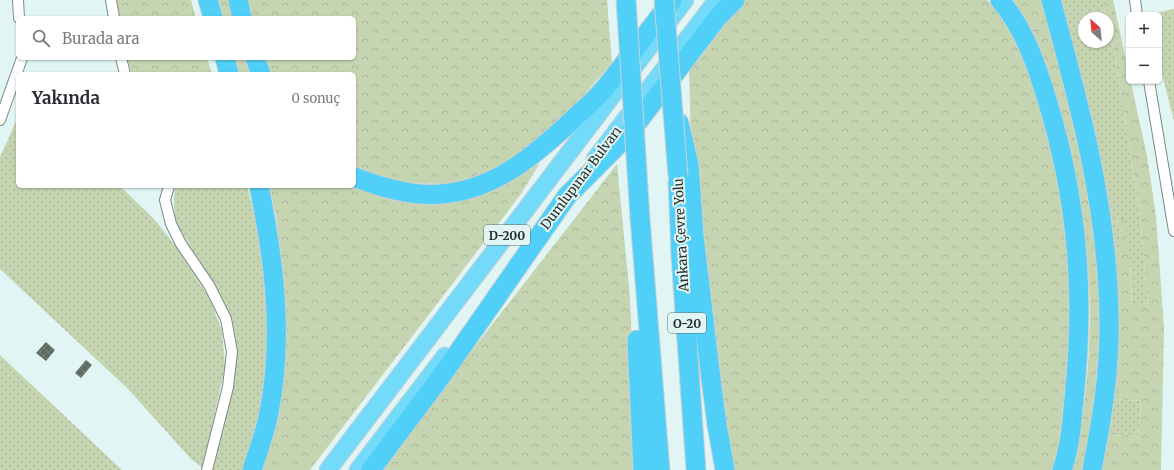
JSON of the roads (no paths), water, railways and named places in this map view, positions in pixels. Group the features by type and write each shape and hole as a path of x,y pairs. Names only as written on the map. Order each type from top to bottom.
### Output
{"highway":[{"path":"208,0 212,16"},
{"path":"238,0 242,16"},
{"path":"618,0 628,41"},
{"name":"O-20","path":"626,0 640,218 660,470"},
{"name":"Ankara Çevre Yolu","path":"664,0 671,88 684,170 681,256 696,470"},
{"path":"356,178 395,190 420,194 446,193 468,189 490,182 539,152 603,91 672,0"},
{"name":"Dumlupınar Bulvarı","path":"328,470 686,0"},
{"name":"Dumlupınar Bulvarı","path":"358,470 717,0"},
{"path":"371,470 443,374 567,196 627,136 718,17 735,0"},
{"path":"1000,0 1018,25 1040,73 1055,125 1075,224 1080,276 1080,321 1071,429 1062,470"},
{"path":"1051,0 1094,168 1108,275 1109,325 1106,371 1099,436 1092,470"},
{"path":"226,60 228,72"},
{"path":"256,60 260,72"},
{"path":"684,170 694,236 711,379 725,470"},
{"path":"252,470 269,412 277,337 274,276 270,236 260,188"},
{"path":"643,470 636,310 644,254"}],"street":[{"path":"18,0 19,16"},
{"path":"111,0 114,16"},
{"path":"1135,0 1137,12"},
{"path":"17,72 21,60"},
{"path":"122,60 124,72"},
{"path":"0,120 16,75"},
{"path":"1150,84 1172,200 1174,231"},
{"path":"169,188 166,200 170,224 181,244 208,285 226,320 232,352 228,387 207,470"}]}
